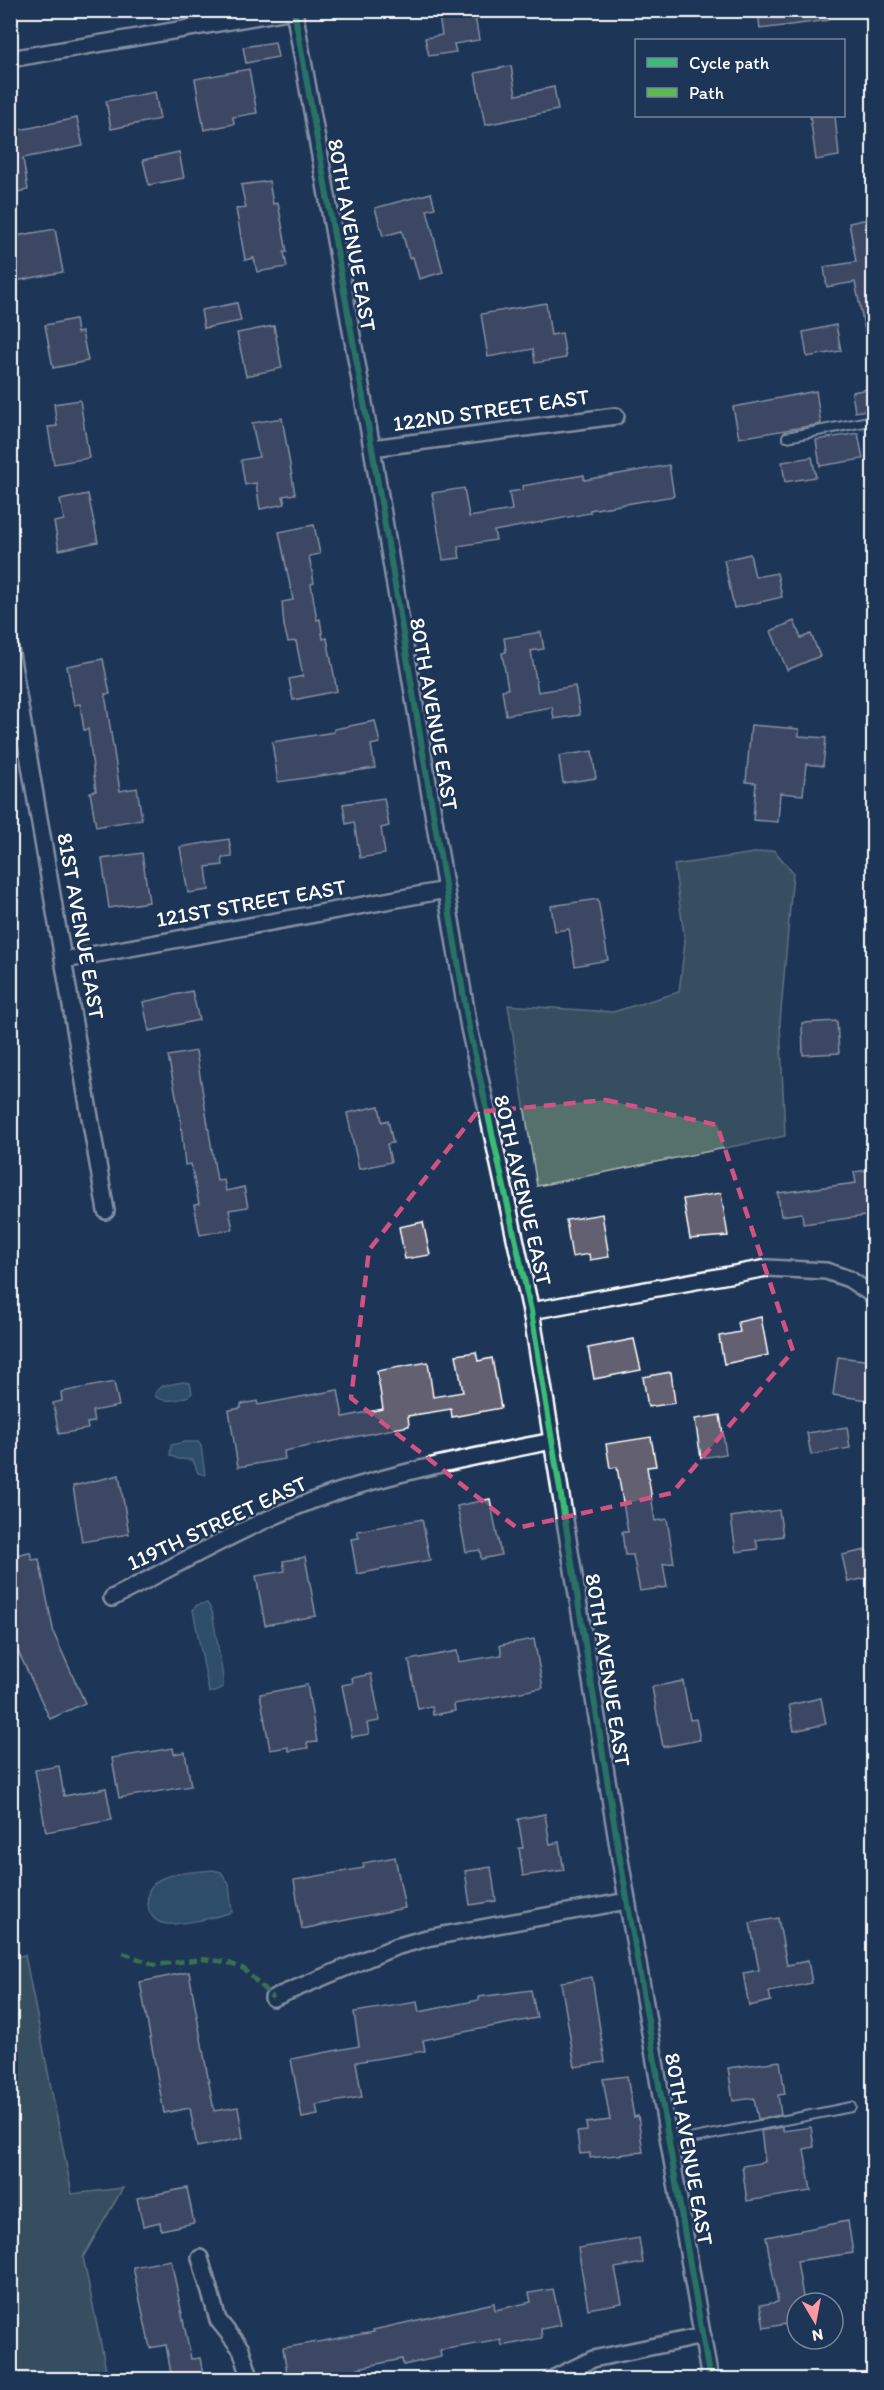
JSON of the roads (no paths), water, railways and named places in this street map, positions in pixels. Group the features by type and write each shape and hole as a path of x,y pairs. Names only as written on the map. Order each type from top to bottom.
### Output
{"street":[{"path":"10,59 294,10"},
{"name":"80TH AVENUE EAST","path":"294,10 372,448 469,1028 500,1172 521,1253 627,1902 710,2379"},
{"name":"122ND STREET EAST","path":"372,448 616,416"},
{"name":"81ST AVENUE EAST","path":"10,648 106,1211"},
{"name":"121ST STREET EAST","path":"64,960 446,890"},
{"path":"531,1311 767,1268 826,1272 849,1279 873,1296"},
{"name":"119TH STREET EAST","path":"112,1598 252,1526 329,1495 393,1475 552,1441"},
{"path":"273,1998 395,1947 427,1938 627,1902"},
{"path":"200,2258 218,2320 241,2349 251,2379"},
{"path":"550,2379 593,2359 703,2336"}],"lane":[{"path":"787,437 873,420"},
{"path":"669,2143 851,2107"}],"water":[{"path":"190,1383 192,1393 189,1395 170,1400 156,1397 155,1393 162,1386"},
{"path":"198,1442 201,1446 205,1475 198,1473 193,1460 178,1459 170,1455 171,1445"},
{"path":"207,1603 212,1611 223,1677 223,1687 216,1692 209,1692 193,1610 197,1605"},
{"path":"213,1870 221,1872 229,1884 232,1912 177,1924 162,1923 152,1916 149,1911 148,1894 152,1885 160,1879 181,1873"}]}
